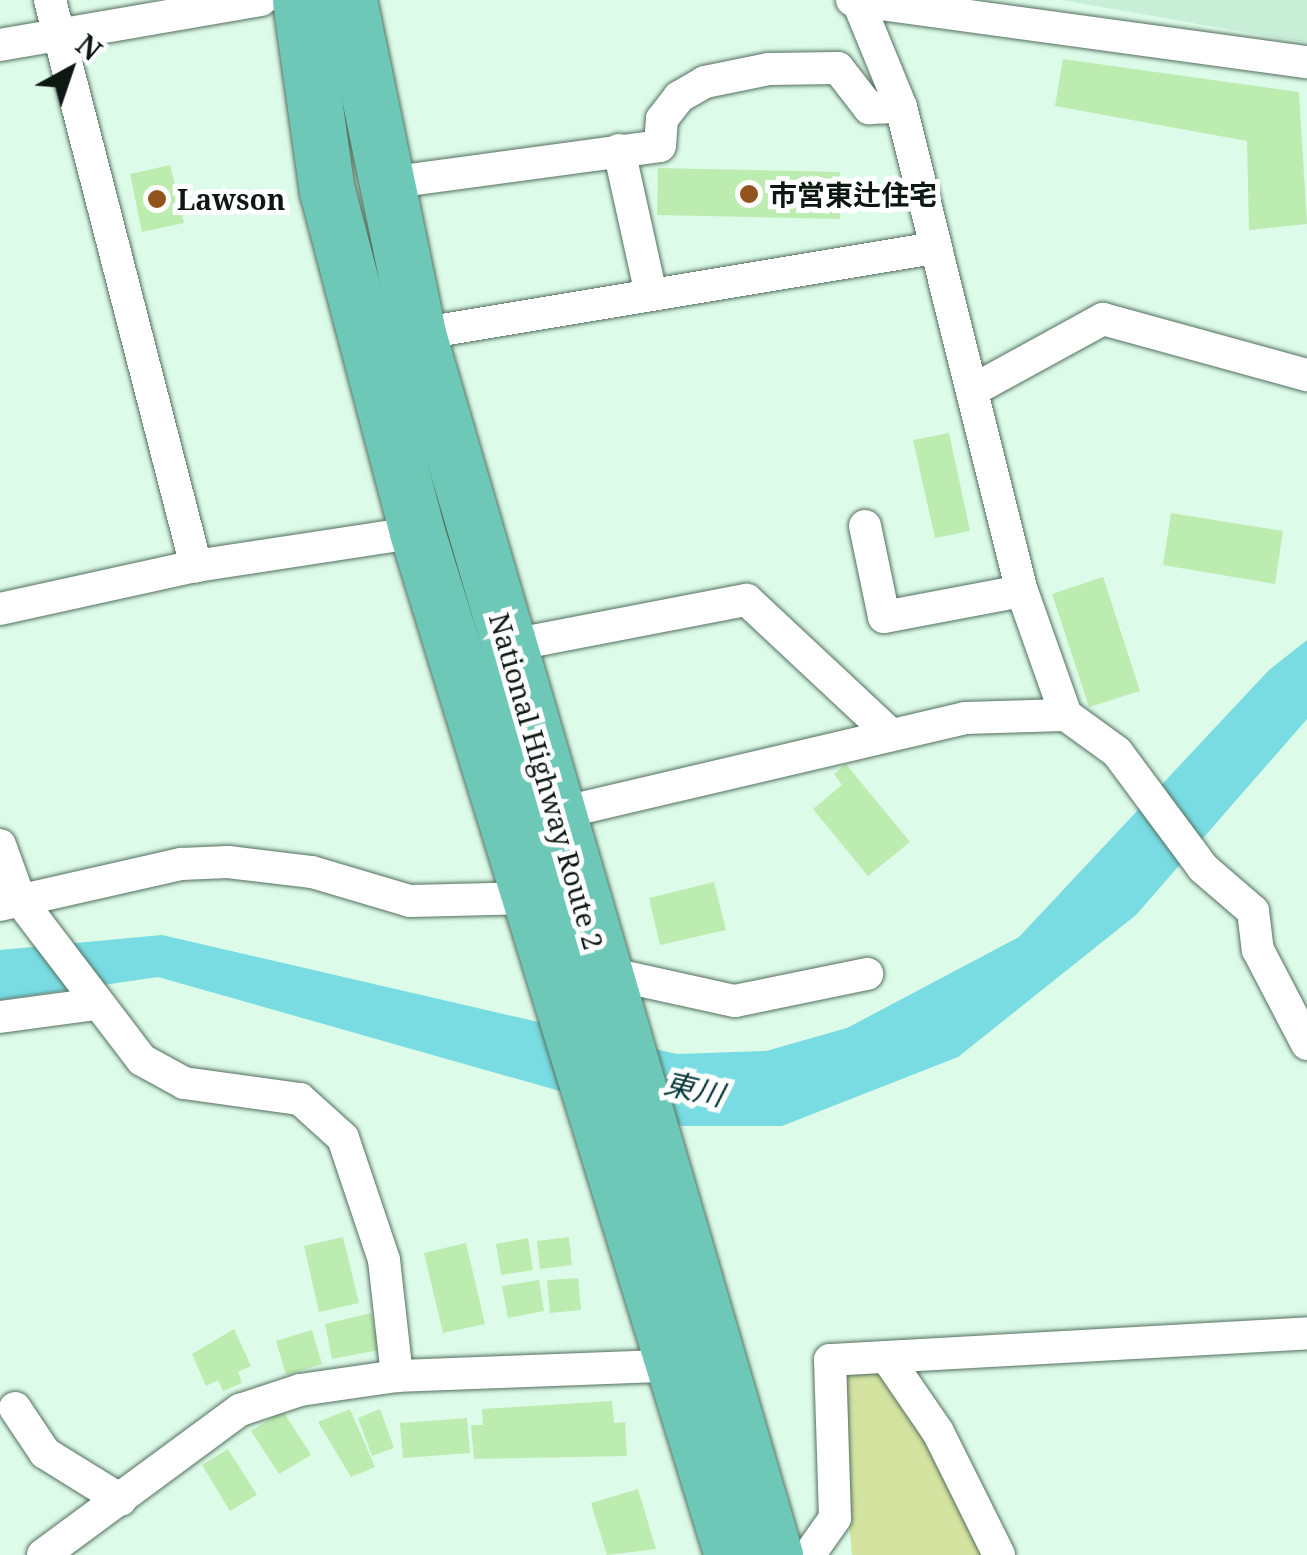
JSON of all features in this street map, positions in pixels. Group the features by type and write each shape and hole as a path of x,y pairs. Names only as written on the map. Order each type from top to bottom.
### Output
{"highway":[{"name":"National Highway Route 2","path":"300,0 327,190 417,532 533,898 579,975"},
{"name":"National Highway Route 2","path":"349,1 418,334 556,814 579,975 645,1195 776,1555"},
{"name":"National Highway Route 2","path":"645,1195 677,1366 732,1555"}],"street":[{"path":"50,0 196,566"},
{"path":"0,45 261,0"},
{"path":"340,0 358,0"},
{"path":"855,1 1307,62"},
{"path":"855,1 901,107 934,248 975,389 1022,590 1066,715 1117,752 1203,868 1253,911 1258,950 1307,1044"},
{"path":"387,183 660,146 662,119 705,82 769,69 838,68 869,108 901,107"},
{"path":"619,150 651,294"},
{"path":"418,334 934,248"},
{"path":"975,389 1103,319 1307,374"},
{"path":"864,526 884,618 1022,590"},
{"path":"0,608 196,566 417,532"},
{"path":"507,646 747,600 890,734"},
{"path":"556,814 965,718 1066,715"},
{"path":"0,845 10,903 142,1060 184,1083 300,1100 343,1138 384,1260 397,1376"},
{"path":"10,903 181,864 228,862 312,872 410,900 533,898"},
{"path":"579,975 735,1001 866,974"},
{"path":"0,1016 96,1004"},
{"path":"809,1555 835,1518 830,1360 890,1362 1307,1333"},
{"path":"890,1362 938,1432 998,1555"},
{"path":"43,1555 240,1410 300,1390 397,1376 677,1366"},
{"path":"15,1408 45,1453 122,1500"}],"shaded area":[{"path":"1062,0 1307,0 1307,42 1277,38"}],"green space":[{"path":"884,1368 988,1555 852,1555 835,1369"}],"water":[{"name":"東川","path":"1307,640 1307,719 1136,915 958,1057 782,1126 683,1126 158,977 0,1000 0,950 162,935 677,1054 766,1051 847,1028 1019,937 1269,670"}],"building":[{"path":"1063,59 1299,92 1307,224 1249,230 1247,141 1055,106"},
{"name":"Lawson","path":"170,165 184,223 142,232 130,174"},
{"name":"市営東辻住宅","path":"658,168 840,172 840,219 657,215"},
{"path":"949,433 970,531 935,538 913,440"},
{"path":"1171,513 1283,531 1275,584 1163,565"},
{"path":"1103,577 1140,691 1089,707 1052,594"},
{"path":"846,764 910,842 868,876 813,809 842,785 834,774"},
{"path":"714,882 726,930 660,945 649,898"},
{"path":"343,1237 359,1303 319,1312 304,1246"},
{"path":"569,1237 572,1265 540,1269 537,1241"},
{"path":"528,1238 533,1270 501,1275 496,1244"},
{"path":"466,1243 485,1324 443,1333 424,1253"},
{"path":"578,1278 581,1310 550,1313 547,1280"},
{"path":"539,1280 544,1311 508,1318 502,1286"},
{"path":"371,1313 379,1350 332,1359 325,1324"},
{"path":"234,1329 251,1366 238,1372 242,1383 223,1391 218,1380 206,1386 192,1354"},
{"path":"312,1330 322,1364 286,1375 276,1341"},
{"path":"612,1401 614,1423 625,1422 627,1456 474,1459 471,1425 483,1425 482,1409"},
{"path":"350,1409 375,1467 351,1477 318,1422"},
{"path":"380,1409 394,1448 372,1456 358,1418"},
{"path":"283,1411 311,1455 279,1474 251,1431"},
{"path":"467,1418 470,1453 403,1458 400,1423"},
{"path":"228,1449 257,1495 230,1511 202,1465"},
{"path":"638,1489 656,1549 607,1555 591,1503"}],"place":[{"name":"市営東辻住宅","path":"749,194"},
{"name":"Lawson","path":"157,199"}]}
